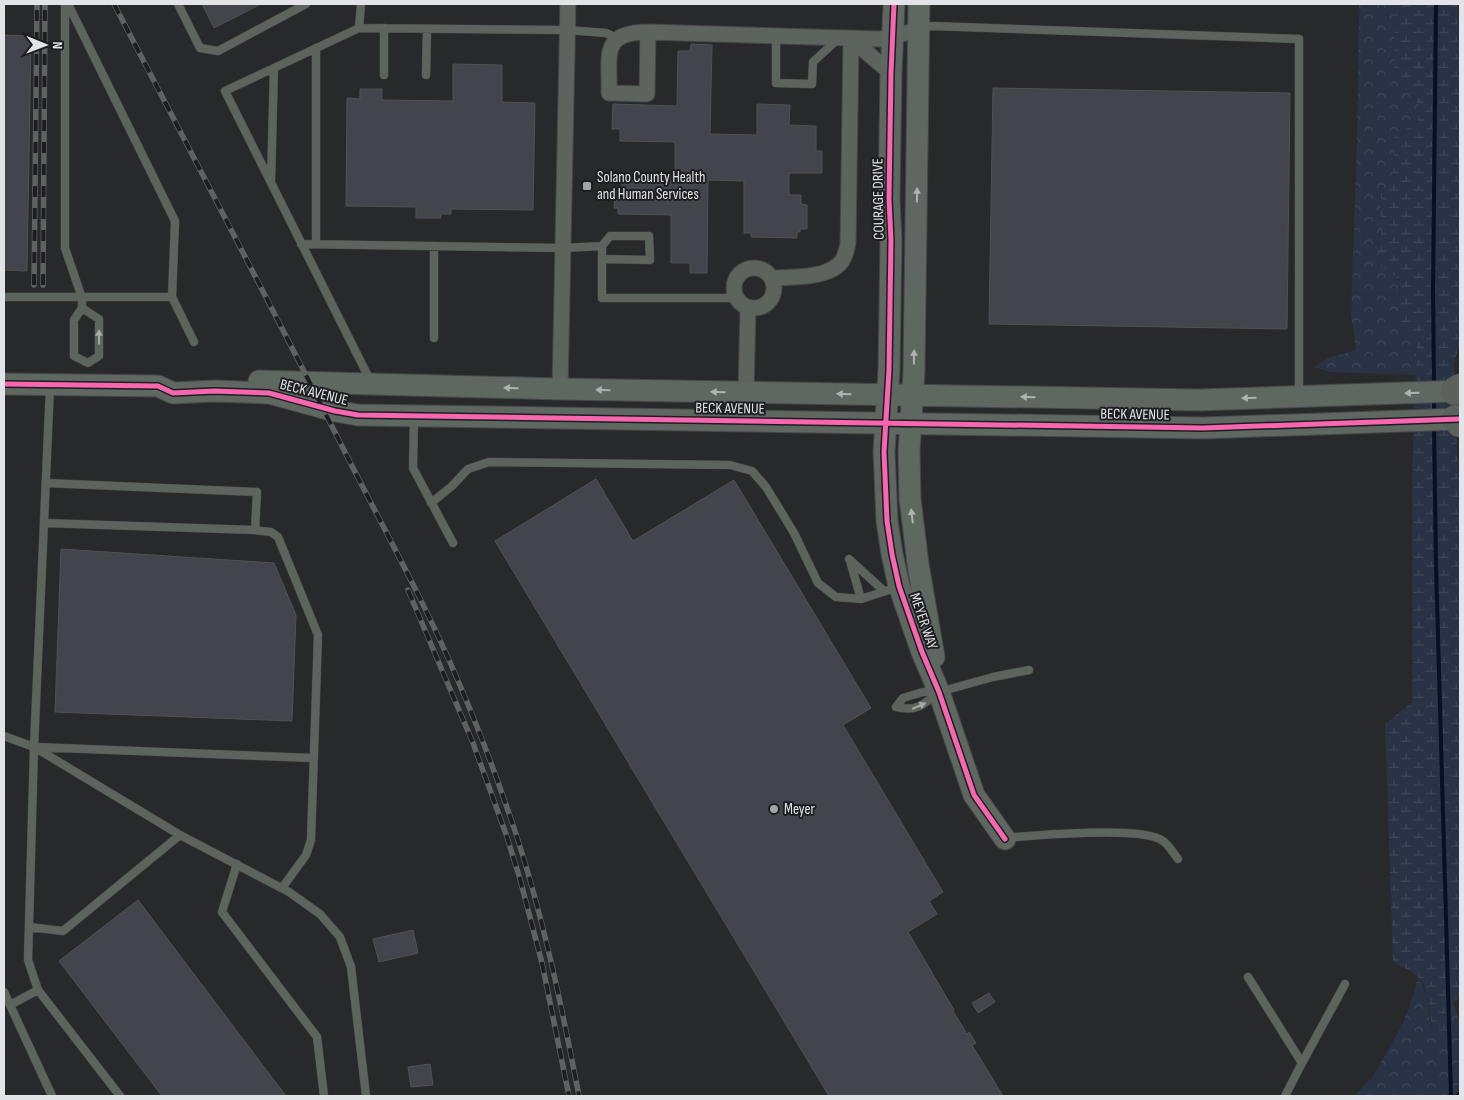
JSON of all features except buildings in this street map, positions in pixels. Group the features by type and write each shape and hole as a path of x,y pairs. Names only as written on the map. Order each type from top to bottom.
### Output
{"street":[{"path":"560,389 568,4"},
{"name":"COURAGE DRIVE","path":"887,394 891,240 889,199 891,73 894,4"},
{"path":"911,424 919,4"},
{"path":"648,32 647,94 609,93 610,48 617,38 630,32 648,32 776,35 880,39 919,30"},
{"path":"844,39 891,73"},
{"path":"771,278 820,274 834,269 842,262 846,252 848,242 844,39"},
{"path":"750,268 762,269 771,278 774,291 767,302 755,308 742,302 734,292 735,280 744,270 750,268"},
{"path":"742,302 746,392"},
{"name":"BECK AVENUE","path":"4,384 50,385 88,374 158,386 173,393 214,391 269,393 345,413 414,416 1203,428 1459,420"},
{"name":"BECK AVENUE","path":"158,386 174,379 560,389 1190,400 1459,390"},
{"name":"MEYER WAY","path":"887,394 884,481 892,554 892,589 939,692 974,795 1005,839"},
{"name":"MEYER WAY","path":"911,424 909,452 910,498 918,564 939,692"}],"lane":[{"path":"67,4 175,221 172,296 194,342"},
{"path":"67,4 65,248 82,298 82,308 74,320 74,356 88,374 99,356 98,318 82,308"},
{"path":"178,4 200,48 218,51 306,4"},
{"path":"353,4 361,4 359,28"},
{"path":"919,30 932,26 1299,39 1298,396"},
{"path":"372,384 225,91 359,28 567,30 606,33 617,38"},
{"path":"384,28 384,75"},
{"path":"426,75 427,29"},
{"path":"776,35 776,83 812,84 813,62 844,39"},
{"path":"316,48 316,244"},
{"path":"271,184 274,68"},
{"path":"602,259 650,260 649,236 610,236 602,246 602,259 602,298 742,302"},
{"path":"301,244 563,248 602,246"},
{"path":"434,246 434,338"},
{"path":"4,297 172,296"},
{"path":"50,385 34,747 28,960 38,990 120,1096"},
{"path":"414,416 413,468 453,543"},
{"path":"431,503 452,486 468,469 489,462 730,465 752,471 766,487 794,533 818,583 836,597 861,599 892,589"},
{"path":"46,483 257,492 255,530"},
{"path":"44,522 255,530 271,532 278,537 318,635 310,840 306,855 282,888"},
{"path":"861,599 849,559 892,589"},
{"path":"939,692 925,704 907,710 896,707 903,698 923,692 939,692 993,677 1029,670"},
{"path":"4,736 34,747 180,835 282,888 320,914 340,938 351,967 366,1096"},
{"path":"34,747 313,758"},
{"path":"1005,839 1053,834 1145,834 1163,840 1178,859"},
{"path":"29,927 63,931 180,835"},
{"path":"237,864 222,912 317,1036 324,1096"},
{"path":"1248,977 1302,1063"},
{"path":"1285,1096 1345,984"},
{"path":"10,1005 38,990"},
{"path":"4,992 52,1096"}],"green space":[{"path":"1359,4 1395,4 1394,77 1419,104 1418,124 1394,135 1393,188 1400,280 1398,326 1417,338 1416,375 1330,372 1314,367 1328,358 1356,350 1351,314 1357,141"},
{"path":"1395,4 1458,4 1460,341 1454,364 1460,491 1460,998 1446,1006 1448,1032 1433,1034 1427,996 1422,982 1413,973 1393,962 1385,724 1412,702 1412,481 1417,338 1398,326 1400,280 1381,266 1381,193 1393,188 1394,135 1418,123 1419,104 1394,77"},
{"path":"1418,977 1427,996 1433,1034 1446,1006 1453,1001 1460,1024 1460,1096 1354,1096 1372,1078 1402,1025 1412,1000"}],"waterway":[{"path":"1434,386 1436,4"},
{"path":"1434,398 1434,414"},
{"path":"1434,426 1436,565 1451,1096"}],"railway":[{"path":"34,285 37,4"},
{"path":"43,285 45,4"},
{"path":"114,4 406,571 459,683 496,777 526,866 552,964 579,1096"},
{"path":"408,590 473,743 506,834 542,963 569,1096"}],"cycle path":[{"path":"894,4 889,199 891,240 889,370 884,452 887,521 899,586 922,652 939,692 974,795 1005,839"},
{"path":"4,384 158,386 173,393 214,391 269,393 335,411 358,415 1203,428 1460,419"}],"place":[{"name":"Solano County Health and Human Services","path":"587,186"},
{"name":"Meyer","path":"774,809"}]}
